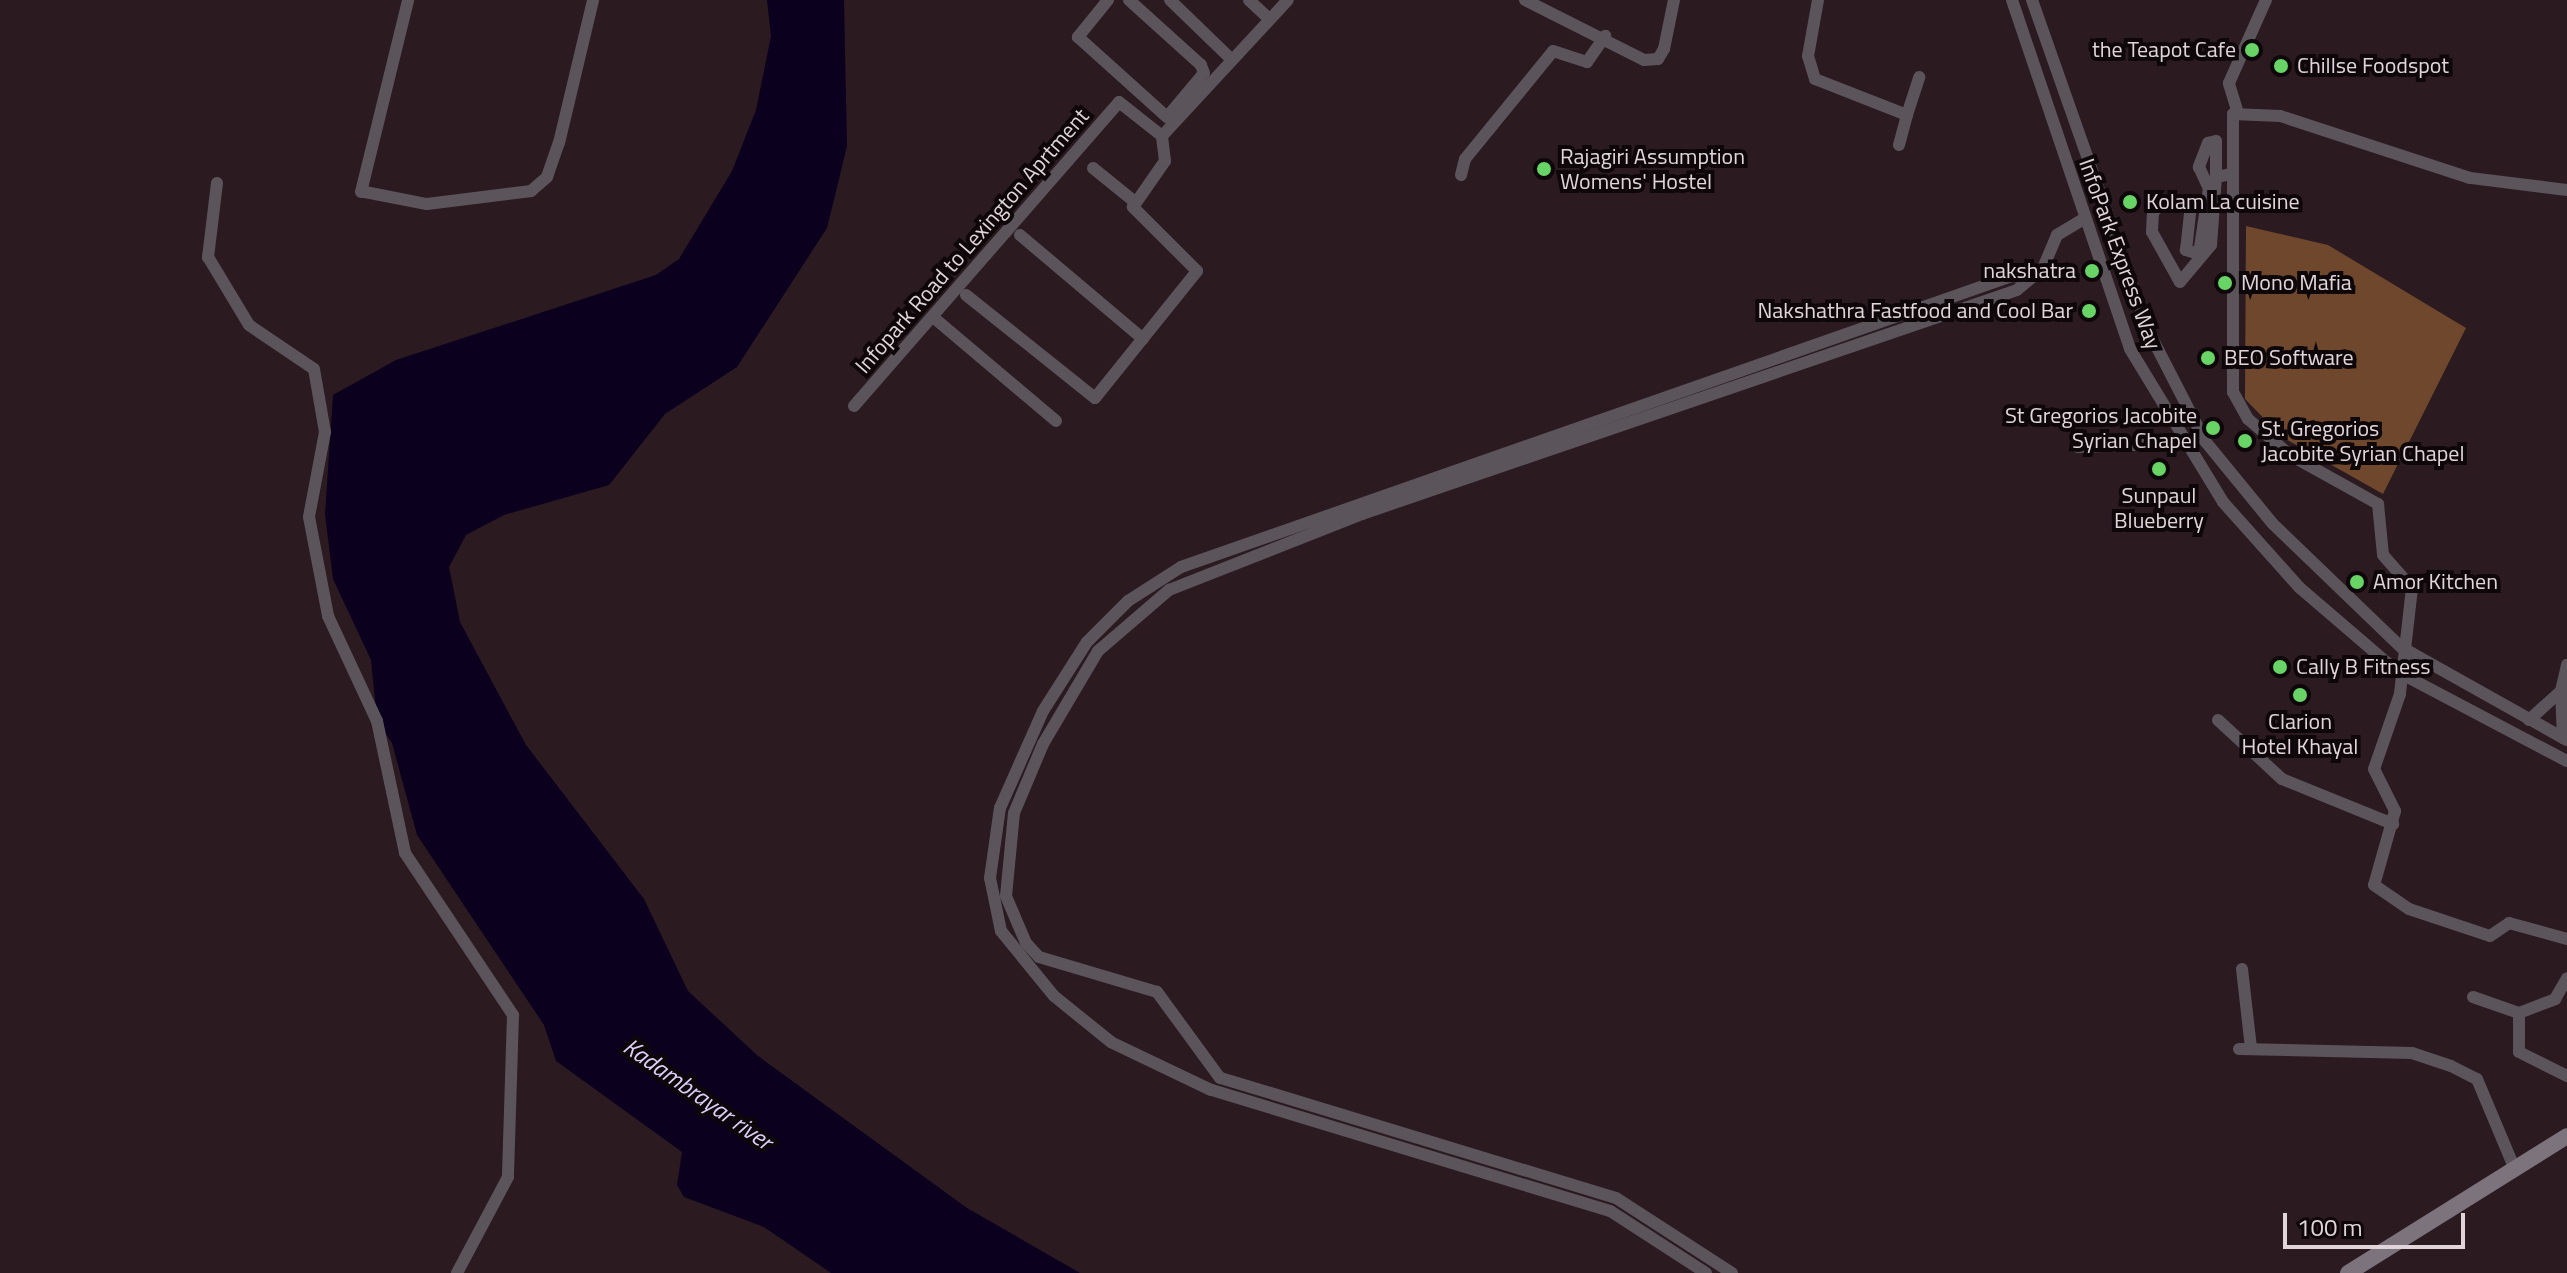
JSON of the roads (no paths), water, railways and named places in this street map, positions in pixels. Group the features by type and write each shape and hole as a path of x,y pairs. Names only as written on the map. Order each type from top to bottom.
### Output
{"street":[{"path":"408,0 363,192 427,204 531,191 547,177 559,143 593,0"},
{"path":"1108,0 1078,37 1170,120"},
{"path":"966,295 1095,398 1197,271 1135,217 1135,202 1165,161 1162,136 1170,120 1204,73 1129,0"},
{"path":"1170,0 1229,57"},
{"path":"1249,0 1267,17"},
{"path":"1170,120 1267,17 1288,0"},
{"path":"1525,0 1605,36 1644,60 1658,59 1674,0"},
{"path":"1818,0 1808,56 1815,79 1834,92 1907,115"},
{"name":"InfoPark Express Way","path":"2012,0 2130,349 2182,443 2300,588 2398,672 2567,761"},
{"name":"InfoPark Express Way","path":"2032,0 2148,330 2205,441 2273,524 2401,647 2565,739"},
{"path":"2266,0 2229,83 2237,110 2232,174 2233,392 2248,419 2290,455 2378,504 2383,555 2412,588 2398,672 2400,694 2374,769 2395,811 2393,824 2372,876 2383,895 2490,936 2509,923 2567,939"},
{"path":"1461,175 1465,159 1553,51 1587,62 1605,36"},
{"path":"1899,145 1919,77"},
{"name":"Infopark Road to Lexington Aprtment","path":"854,406 1119,102 1162,136"},
{"path":"2237,110 2280,116 2430,169 2567,190"},
{"path":"2216,141 2216,177 2211,245 2180,282 2152,232 2153,212 2164,203 2191,205 2186,250 2199,254 2209,188 2199,167 2208,143 2216,141"},
{"path":"1093,168 1135,202"},
{"path":"2216,177 2232,174"},
{"path":"217,183 208,257 249,325 314,369 325,432 309,517 328,616 377,721 405,853 513,1015 508,1177 457,1273"},
{"path":"1732,1273 1616,1198 1220,1078 1157,992 1039,957 1026,943 1006,896 1014,813 1056,718 1098,651 1138,612 1187,580 2017,290 2049,259 2057,235 2085,218"},
{"path":"1020,235 1143,339"},
{"path":"1706,1273 1610,1211 1211,1090 1111,1042 1054,996 1001,931 990,878 1000,808 1043,711 1087,642 1128,601 1181,567 2012,276 2028,278"},
{"path":"933,317 1056,421"},
{"path":"2078,447 2182,443"},
{"path":"2565,739 2561,691 2567,665"},
{"path":"2529,720 2561,691"},
{"path":"2218,720 2282,779 2393,824"},
{"path":"2242,969 2245,1049 2412,1053 2451,1066 2477,1079 2514,1167"},
{"path":"2473,997 2519,1013 2555,999 2567,978"},
{"path":"2519,1013 2519,1052 2567,1076"},
{"path":"2348,1273 2567,1136"}],"water":[{"name":"Kadambrayar river","path":"767,0 844,0 847,146 827,228 737,367 665,414 609,485 504,515 466,535 449,567 460,622 526,745 644,899 688,991 758,1056 967,1208 1080,1273 831,1273 764,1227 684,1197 677,1185 682,1152 556,1061 544,1025 417,835 392,743 377,721 371,660 333,579 325,514 333,395 396,360 656,275 679,259 732,171 756,110 771,36"}],"place":[{"name":"the Teapot Cafe","path":"2252,50"},
{"name":"Chillse Foodspot","path":"2281,66"},
{"name":"Rajagiri Assumption Womens' Hostel","path":"1544,169"},
{"name":"Kolam La cuisine","path":"2130,202"},
{"name":"nakshatra","path":"2092,271"},
{"name":"Mono Mafia","path":"2225,283"},
{"name":"Nakshathra Fastfood and Cool Bar","path":"2089,311"},
{"name":"BEO Software","path":"2208,358"},
{"name":"St Gregorios Jacobite Syrian Chapel","path":"2213,428"},
{"name":"St. Gregorios Jacobite Syrian Chapel","path":"2245,441"},
{"name":"Sunpaul Blueberry","path":"2159,469"},
{"name":"Amor Kitchen","path":"2357,582"},
{"name":"Cally B Fitness","path":"2280,667"},
{"name":"Clarion Hotel Khayal","path":"2300,695"}]}
